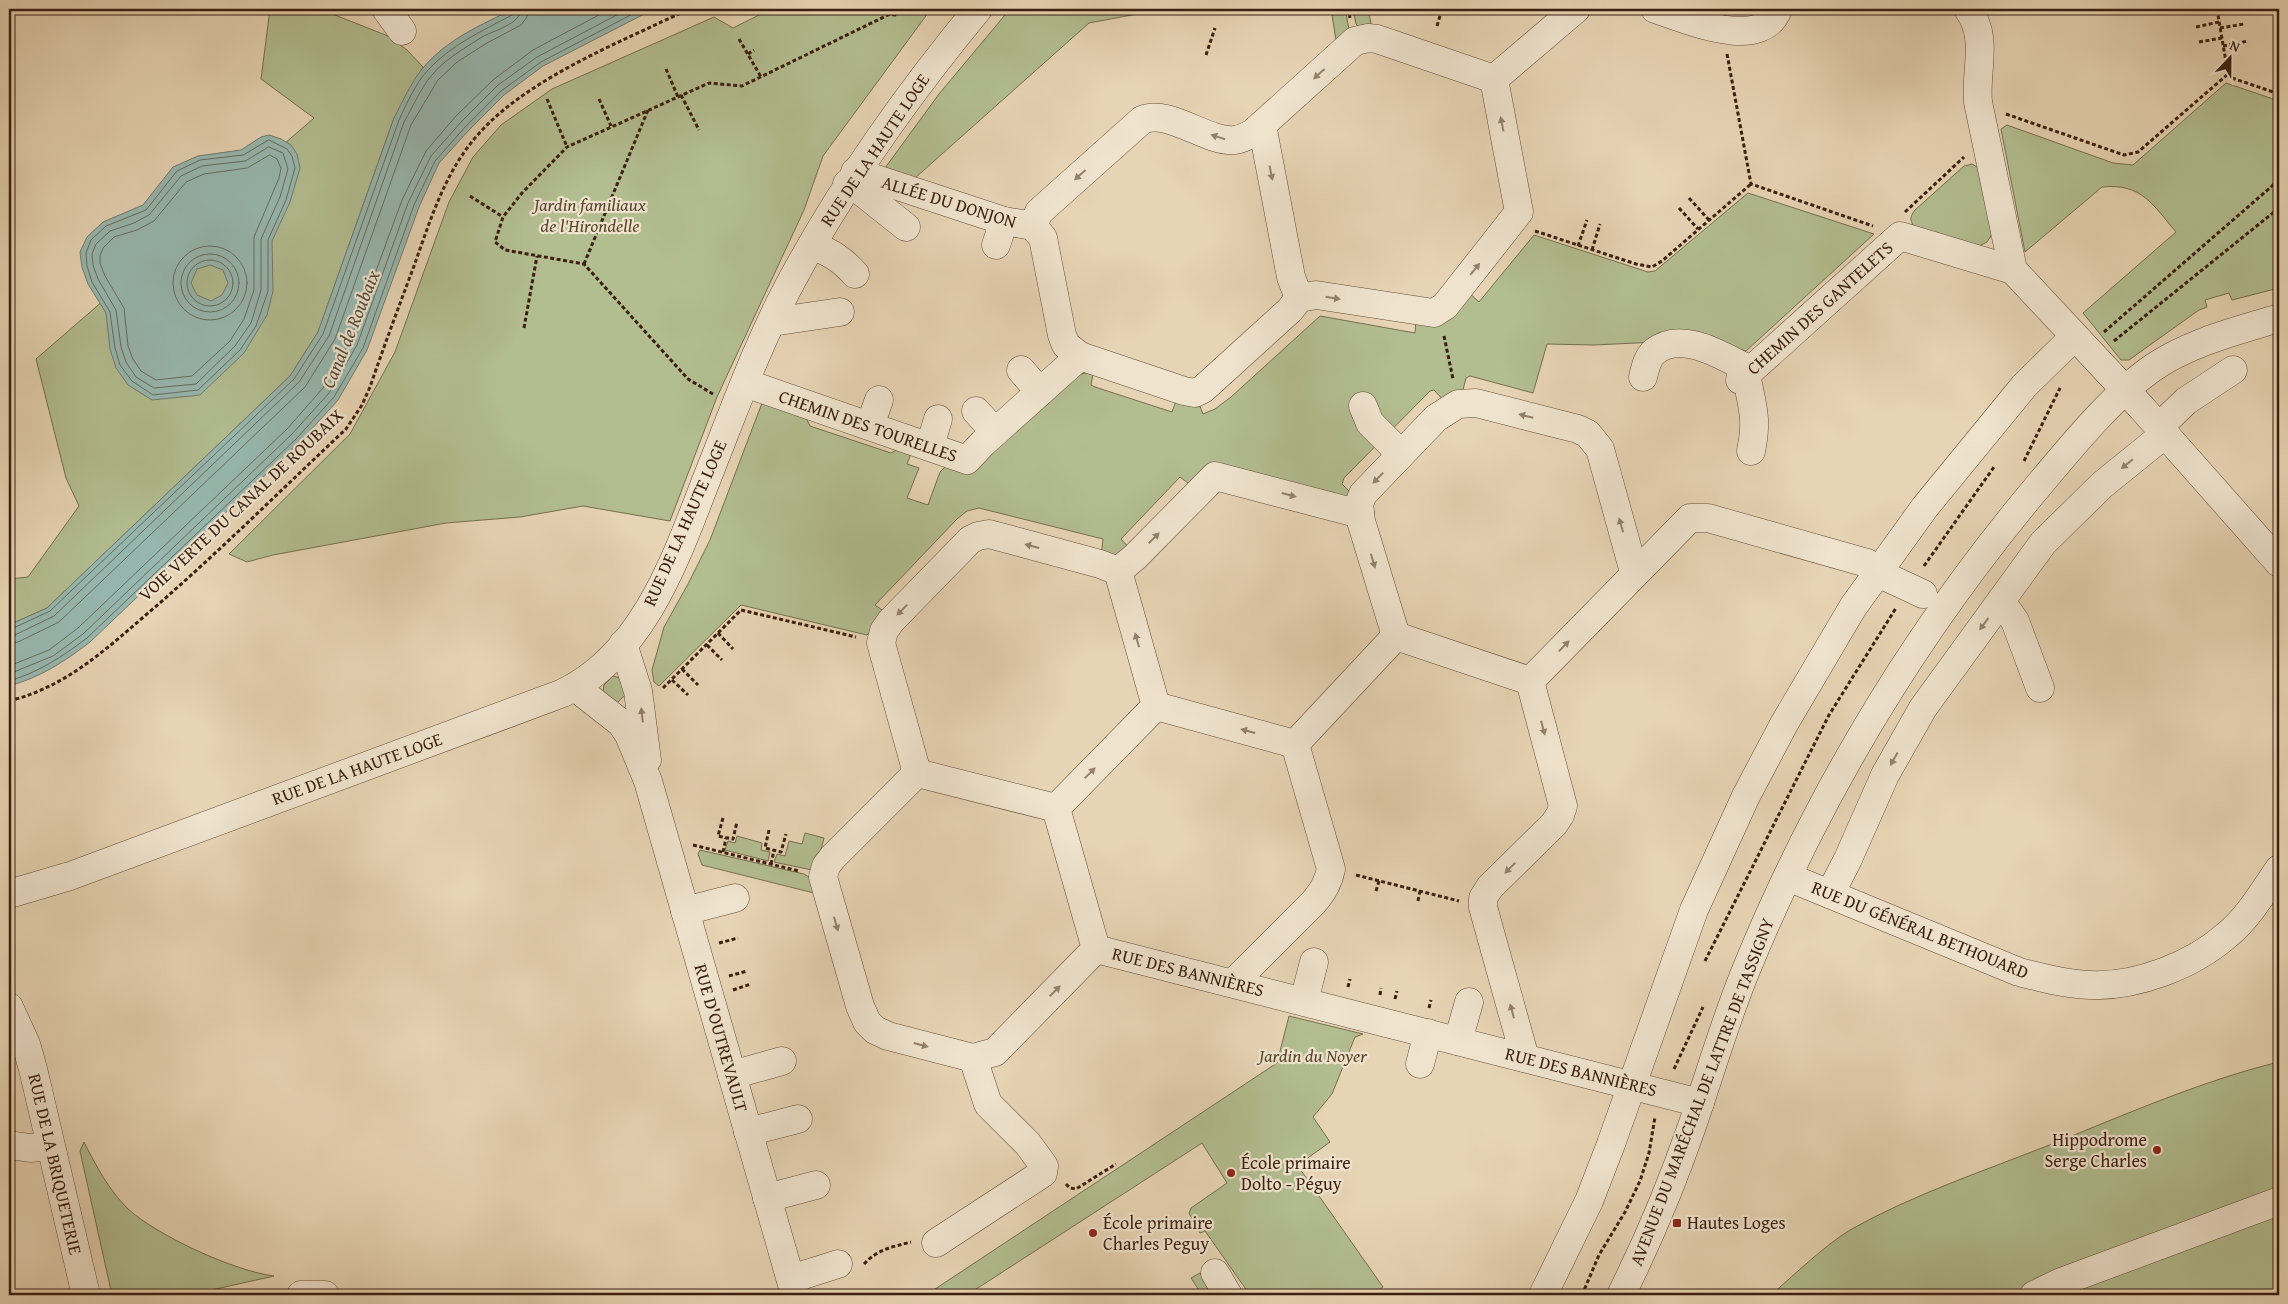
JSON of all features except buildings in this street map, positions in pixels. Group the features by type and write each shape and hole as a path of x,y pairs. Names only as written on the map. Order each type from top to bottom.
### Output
{"street":[{"path":"386,9 402,31"},
{"name":"RUE DE LA HAUTE LOGE","path":"9,894 70,876 575,687 586,681 603,666 623,644 644,615 664,578 772,322 812,245 851,178 897,110 978,9"},
{"path":"1034,226 1043,238 1062,335 1066,344 1080,356 1195,393 1203,389 1290,310 1299,298 1316,295 1428,313 1439,311 1519,212 1494,79 1576,9"},
{"path":"1655,9 1735,32 1765,26 1776,17 1778,9"},
{"path":"1968,9 1976,21 1980,34 1978,102 1987,136 2013,270"},
{"name":"ALLÉE DU DONJON","path":"851,178 1000,233 1034,226 1039,212 1142,120 1153,117 1160,118 1227,140 1244,138 1262,125 1355,41 1368,38 1377,39 1494,79"},
{"path":"1262,125 1291,277 1299,298"},
{"path":"851,178 862,192 906,227"},
{"path":"1900,236 2013,270 2162,430 2279,563"},
{"name":"CHEMIN DES GANTELETS","path":"1745,374 1900,236"},
{"path":"812,245 831,253 844,262 855,274"},
{"path":"772,322 840,312"},
{"name":"AVENUE DU MARÉCHAL DE LATTRE DE TASSIGNY","path":"1621,1295 1658,1214 1700,1103 1741,982 1788,877 1852,752 1896,679 1958,588 2014,515 2062,457 2126,391 2153,368 2179,352 2279,318"},
{"path":"1544,1295 1588,1201 1632,1085 1694,910 1746,796 1784,724 1853,607 1925,507 1980,437 2024,386 2074,337"},
{"path":"1643,377 1648,360 1653,353 1676,344 1693,344 1719,354 1745,374 1756,415 1751,451"},
{"name":"CHEMIN DES TOURELLES","path":"745,383 875,413 930,446 967,460 995,432 1080,356"},
{"path":"1021,370 1040,392"},
{"path":"1830,894 1848,859 1885,775 1922,708 2043,543 2162,430 2186,401 2234,370"},
{"path":"1396,636 1360,514 1359,504 1363,494 1436,418 1458,404 1476,403 1588,434 1600,449 1634,572"},
{"path":"1363,406 1370,423 1401,454"},
{"path":"976,411 995,432"},
{"path":"930,446 938,419"},
{"path":"1118,571 1135,557 1215,476 1360,514"},
{"path":"1530,681 1634,572 1690,518 1708,518 1867,563 1878,573 1923,594"},
{"path":"916,772 881,643 884,631 891,621 970,540 988,534 1100,564 1118,571"},
{"path":"1118,571 1156,706"},
{"path":"2001,601 2015,621 2040,688"},
{"path":"1396,636 1530,681"},
{"path":"1295,744 1396,636"},
{"name":"RUE D'OUTREVAULT","path":"623,644 640,698 648,781"},
{"path":"1525,1058 1483,898 1490,888 1554,824 1563,806 1530,681"},
{"name":"RUE D'OUTREVAULT","path":"575,687 621,723 648,781 750,1138 780,1201 791,1280"},
{"path":"1156,706 1295,744"},
{"path":"916,772 1056,808 1156,706"},
{"path":"1233,983 1325,889 1331,869 1295,744"},
{"path":"916,772 826,866 814,875 860,1006 867,1022 875,1030 888,1036 973,1058 995,1052 1096,949"},
{"name":"RUE DES BANNIÈRES","path":"1056,808 1096,949 1700,1103"},
{"name":"RUE DU GÉNÉRAL BETHOUARD","path":"1788,877 2020,972 2059,982 2092,985 2123,982 2157,974 2197,956 2227,936 2248,914 2279,869"},
{"path":"9,913 19,904 70,876"},
{"path":"685,911 735,898"},
{"path":"1304,1001 1314,962"},
{"path":"1458,1041 1468,1002"},
{"name":"RUE DE LA BRIQUETERIE","path":"9,1007 26,1044 86,1295"},
{"path":"1420,1064 1428,1033"},
{"path":"730,1069 776,1057"},
{"path":"936,1243 1043,1173 1044,1166 1028,1144 988,1104 973,1058"},
{"path":"750,1138 799,1124"},
{"path":"9,1145 30,1148 50,1146"},
{"path":"780,1201 818,1191"},
{"path":"2034,1295 2061,1282 2279,1201"},
{"path":"791,1280 844,1261"},
{"path":"301,1295 325,1295"}],"path":[{"name":"VOIE VERTE DU CANAL DE ROUBAIX","path":"9,701 45,690 68,678 86,665 185,581 346,429 370,387 439,198 471,143 486,126 506,108 557,74 689,9"},
{"path":"735,408 688,378 584,264 505,250 499,247 495,242 503,216 567,146 709,83 742,86 890,14 895,15 909,9"},
{"path":"1437,26 1442,9"},
{"path":"2216,9 2228,74 2232,78 2279,94"},
{"path":"2196,27 2219,22"},
{"path":"2220,28 2244,24"},
{"path":"1206,55 1215,28"},
{"path":"1722,29 1751,184"},
{"path":"2199,42 2222,38"},
{"path":"739,39 761,77"},
{"path":"2223,46 2248,41"},
{"path":"748,54 754,50"},
{"path":"744,62 750,58"},
{"path":"666,69 699,130"},
{"path":"1978,102 2011,116 2124,155 2138,152 2228,74"},
{"path":"547,99 567,146"},
{"path":"598,99 611,126"},
{"path":"584,264 648,110"},
{"path":"1751,184 1900,236 1902,214 1987,136"},
{"path":"1512,222 1525,233 1528,227 1541,234 1578,246 1652,267 1662,261 1751,184"},
{"path":"470,196 503,216"},
{"path":"1689,198 1709,220"},
{"path":"1678,208 1698,229"},
{"path":"1578,246 1587,220"},
{"path":"1592,250 1600,224"},
{"path":"524,328 537,256"},
{"path":"1439,311 1458,404"},
{"path":"656,690 665,687 741,610 881,643"},
{"path":"718,634 734,649"},
{"path":"707,645 722,660"},
{"path":"682,670 698,685"},
{"path":"672,680 688,695"},
{"path":"723,818 718,836 733,839 737,822"},
{"path":"769,830 765,848 781,852 786,834"},
{"path":"663,837 814,875"},
{"path":"723,852 726,838"},
{"path":"771,864 774,850"},
{"path":"1331,869 1484,907"},
{"path":"1376,891 1379,881"},
{"path":"1418,901 1420,891"},
{"path":"719,943 738,938"},
{"path":"728,976 747,971"},
{"path":"732,990 751,984"},
{"path":"1044,1166 1070,1188 1076,1189 1116,1164"},
{"path":"844,1261 872,1254 881,1249 919,1240 930,1235 936,1243"}],"green space":[{"path":"270,9 307,9 330,13 388,36 407,50 423,67 394,118 318,332 290,376 47,608 9,625 9,579 28,577 79,506 66,478 36,359 314,118 261,79"},
{"name":"Jardin familiaux de l'Hirondelle","path":"771,9 931,9 823,156 804,210 717,397 670,521 583,506 520,517 446,523 273,555 247,562 229,554 350,434 395,352 449,202 473,157 501,125 552,89 714,17 733,28"},
{"path":"1010,9 1164,9 1089,23 915,178 885,168 939,94"},
{"path":"1336,9 1345,9 1349,29 1336,40 1332,15 1337,14"},
{"path":"1353,9 1368,9 1372,28 1362,30 1356,24"},
{"path":"2226,83 2279,101 2279,288 2232,300 2229,293 2205,300 2207,307 2199,310 2129,360 2121,360 2083,313 2176,232 2153,205 2137,192 2116,187 2102,187 2025,252 2001,129 2007,125 2113,163 2133,165"},
{"path":"1972,164 1981,173 1992,234 1987,242 1979,246 1916,229 1911,220 1915,210 1964,166"},
{"path":"1748,193 1874,234 1746,351 1700,340 1594,345 1547,344 1533,393 1470,376 1466,378 1462,394 1445,402 1434,390 1430,391 1344,478 1342,484 1353,495 1349,500 1193,487 1180,477 1121,539 1132,551 1120,558 1101,557 1103,539 979,508 967,511 957,519 875,605 888,614 867,635 741,605 659,686 654,682 652,670 664,627 710,540 762,403 805,416 810,426 891,453 900,448 912,451 907,464 919,468 907,498 928,505 940,472 946,466 1073,376 1090,372 1093,374 1091,385 1095,387 1172,412 1178,395 1197,399 1203,414 1215,409 1231,397 1320,316 1415,333 1416,319 1466,290 1479,302 1534,235 1648,272 1655,271"},
{"path":"613,676 620,678 629,691 616,704 603,692 604,685"},
{"path":"805,833 824,838 820,854 812,870 774,862 777,854 785,856 789,841 802,844"},
{"path":"737,836 762,843 761,850 770,852 768,861 725,850 728,841 735,843"},
{"path":"700,850 804,874 812,879 822,895 702,865 698,854"},
{"name":"Jardin du Noyer","path":"1289,1016 1363,1034 1355,1037 1332,1094 1313,1117 1330,1142 1291,1170 1298,1166 1383,1287 1372,1295 1250,1295 1205,1231 1200,1233 1189,1213 1191,1208 1227,1183 1202,1143 967,1295 926,1295 1277,1063"},
{"name":"Hippodrome Serge Charles","path":"2279,1062 2279,1295 1771,1295 1830,1244 1850,1230 1899,1205 2164,1099 2222,1078"},
{"path":"84,1142 109,1186 128,1209 141,1219 177,1241 218,1260 257,1273 274,1276 189,1295 112,1295 80,1151"},
{"path":"1200,1273 1214,1295 1202,1295 1191,1278"}],"water":[{"name":"Canal de Roubaix","path":"514,9 654,9 543,66 504,95 470,129 439,163 419,207 367,350 338,400 300,442 90,642 52,668 32,678 9,686 9,625 47,608 290,376 318,332 394,118 407,92 423,68 442,49 477,27"},
{"path":"269,135 291,145 297,154 300,168 290,202 272,241 273,291 267,315 244,353 200,395 152,400 128,385 116,368 110,349 106,313 88,284 82,267 80,252 87,237 103,222 143,205 173,167 198,156 241,150 261,137","holes":["210,265 223,270 228,283 222,295 211,301 197,295 191,283 197,269"]}],"place":[{"name":"Hippodrome Serge Charles","path":"2157,1150"},
{"name":"École primaire Dolto - Péguy","path":"1231,1173"},
{"name":"Hautes Loges","path":"1677,1223"},
{"name":"École primaire Charles Peguy","path":"1093,1233"}]}
